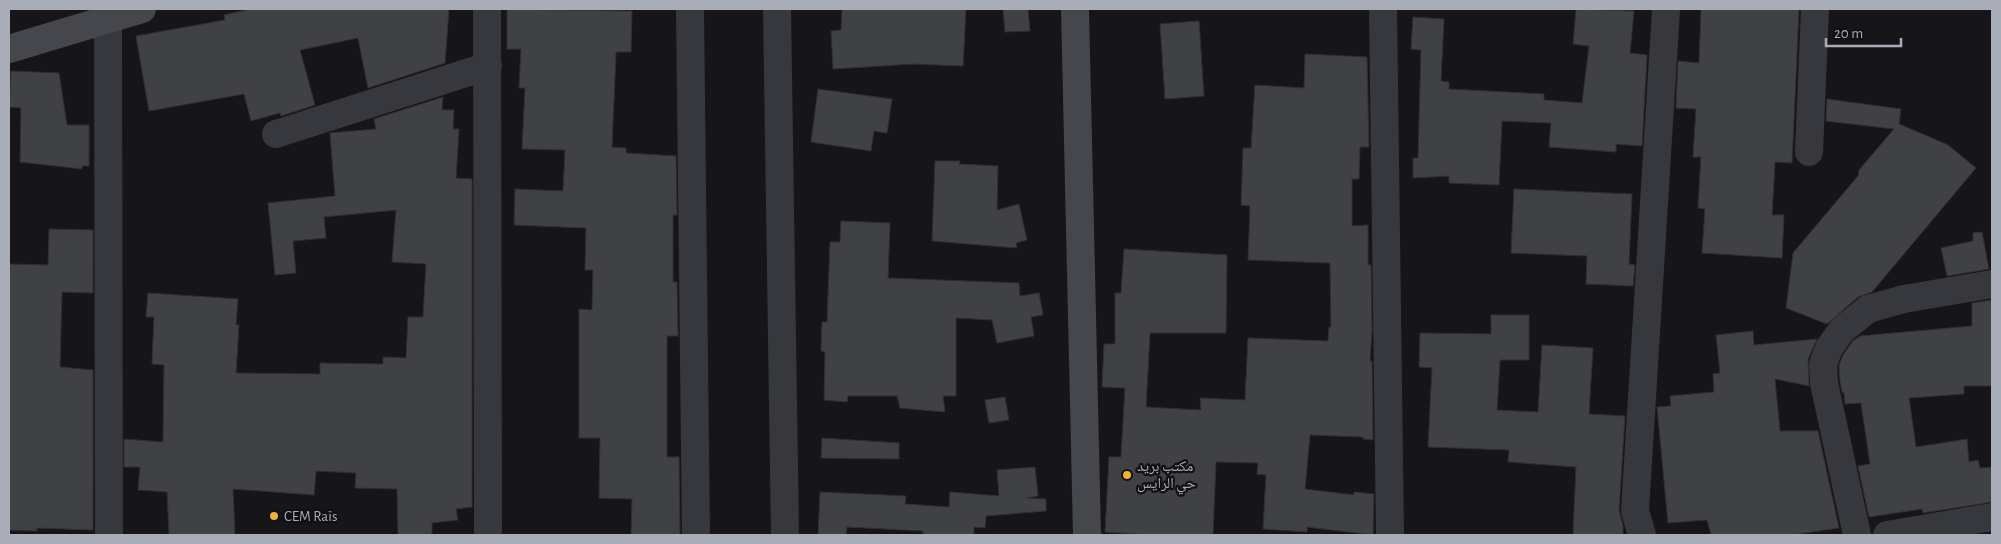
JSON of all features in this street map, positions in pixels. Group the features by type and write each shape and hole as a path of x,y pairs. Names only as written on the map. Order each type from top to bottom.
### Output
{"street":[{"path":"9,49 142,9"},
{"path":"487,9 488,535"},
{"path":"690,9 696,535"},
{"path":"777,9 785,535"},
{"path":"1075,9 1087,535"},
{"path":"1383,9 1390,535"},
{"path":"1642,535 1636,511 1666,9"},
{"path":"1809,152 1815,9"},
{"path":"108,19 109,535"},
{"path":"276,134 488,66"},
{"path":"1857,535 1824,383 1823,364 1829,348 1842,330 1868,309 1904,299 1992,284"},
{"path":"1886,535 1992,517"}],"building":[{"path":"251,9 449,9 445,63 368,88 358,38 300,50 315,105 281,116 280,113 251,121 244,94 149,111 136,36 225,20 224,15"},
{"path":"507,9 632,11 631,52 616,52 612,147 626,148 626,153 676,156 677,215 673,215 673,282 677,282 678,336 667,336 667,457 679,457 680,535 631,535 632,499 599,498 600,438 579,438 579,309 592,310 593,270 585,270 586,228 514,225 515,189 563,191 565,150 522,149 525,88 519,88 521,49 507,49"},
{"path":"842,9 966,9 963,66 913,64 833,69 831,31 841,30"},
{"path":"1003,9 1028,9 1030,31 1005,32"},
{"path":"1576,9 1634,11 1630,53 1647,55 1642,146 1616,144 1616,152 1549,147 1551,123 1502,121 1499,185 1449,183 1449,176 1413,178 1413,158 1418,158 1421,50 1411,49 1413,17 1444,19 1441,81 1449,82 1449,89 1544,94 1544,100 1582,103 1589,46 1573,44"},
{"path":"1701,9 1799,9 1792,163 1775,162 1772,215 1784,215 1782,258 1702,253 1705,209 1698,208 1701,157 1693,157 1696,109 1676,108 1678,61 1699,63"},
{"path":"1199,21 1204,96 1165,99 1160,24"},
{"path":"1305,54 1367,57 1369,147 1360,147 1359,179 1352,179 1352,226 1368,225 1368,265 1371,265 1372,331 1370,361 1372,361 1373,440 1363,439 1363,437 1310,435 1305,489 1354,495 1354,492 1374,494 1373,535 1307,527 1307,532 1263,529 1266,475 1257,474 1258,463 1216,462 1213,535 1150,535 1105,532 1109,457 1121,457 1125,388 1102,387 1104,344 1115,344 1115,293 1121,293 1124,249 1227,255 1226,333 1150,333 1146,407 1201,410 1200,398 1245,400 1248,338 1328,341 1329,327 1331,327 1330,263 1248,260 1250,206 1241,205 1243,148 1251,148 1255,85 1304,88"},
{"path":"11,71 59,73 67,125 89,125 89,166 82,166 82,169 20,162 21,108 9,107"},
{"path":"818,89 892,99 887,133 874,131 871,151 811,142"},
{"path":"443,97 442,110 454,110 453,129 459,129 456,178 472,179 472,507 456,509 458,520 432,523 432,535 398,535 397,489 355,488 356,473 316,471 314,495 233,489 235,535 169,535 167,492 138,490 140,467 124,467 124,439 163,442 164,365 152,364 154,317 146,317 148,293 238,299 236,325 239,325 236,373 320,374 320,363 383,364 383,357 406,358 408,317 423,317 426,264 392,262 396,210 324,217 326,238 293,241 296,273 275,275 268,203 335,196 330,133 376,129 374,119"},
{"path":"1827,99 1901,109 1899,124 1948,145 1976,168 1872,292 1858,297 1827,324 1786,308 1793,253 1858,176 1859,170 1894,129 1826,121"},
{"path":"935,161 960,161 959,164 998,166 997,210 1019,204 1027,240 1016,243 1017,248 932,241"},
{"path":"1514,189 1632,194 1629,264 1635,265 1633,286 1586,284 1587,256 1511,253"},
{"path":"841,221 890,223 888,278 1019,283 1020,296 1039,293 1043,315 1031,317 1034,336 997,343 992,320 956,318 956,396 943,396 945,412 900,408 897,396 848,396 847,402 824,400 825,352 821,351 822,322 827,322 830,242 840,242"},
{"path":"49,229 93,230 93,293 62,292 60,367 93,370 93,530 37,528 37,531 9,530 9,264 48,265"},
{"path":"1982,232 1989,269 1947,276 1941,248 1973,241 1973,233"},
{"path":"1992,300 1992,386 1964,386 1964,394 1909,398 1916,447 1967,439 1969,462 1978,460 1980,468 1992,467 1992,502 1923,513 1922,509 1869,517 1858,466 1870,464 1861,403 1845,404 1839,366 1843,355 1853,341 1860,336 1972,326 1972,303"},
{"path":"1491,315 1529,315 1529,360 1500,360 1497,410 1538,412 1542,345 1593,348 1589,414 1625,416 1619,510 1623,535 1573,535 1576,467 1508,462 1509,450 1428,447 1432,368 1419,367 1420,333 1491,334"},
{"path":"1753,331 1754,345 1817,339 1808,359 1809,386 1775,379 1780,431 1818,431 1839,528 1792,535 1711,535 1707,520 1668,523 1657,407 1671,406 1670,396 1714,392 1713,374 1720,373 1716,335"},
{"path":"1005,397 1009,420 989,423 985,400"},
{"path":"822,438 899,443 899,459 821,458"},
{"path":"1035,467 1038,496 1026,498 1046,499 1046,511 986,516 985,528 974,527 974,535 923,535 923,531 847,527 846,535 818,535 820,492 906,496 905,504 949,507 950,492 999,496 997,470"}],"place":[{"name":"مكتب بريد حي الرايس","path":"1127,475"},
{"name":"CEM Raïs","path":"274,516"}]}
